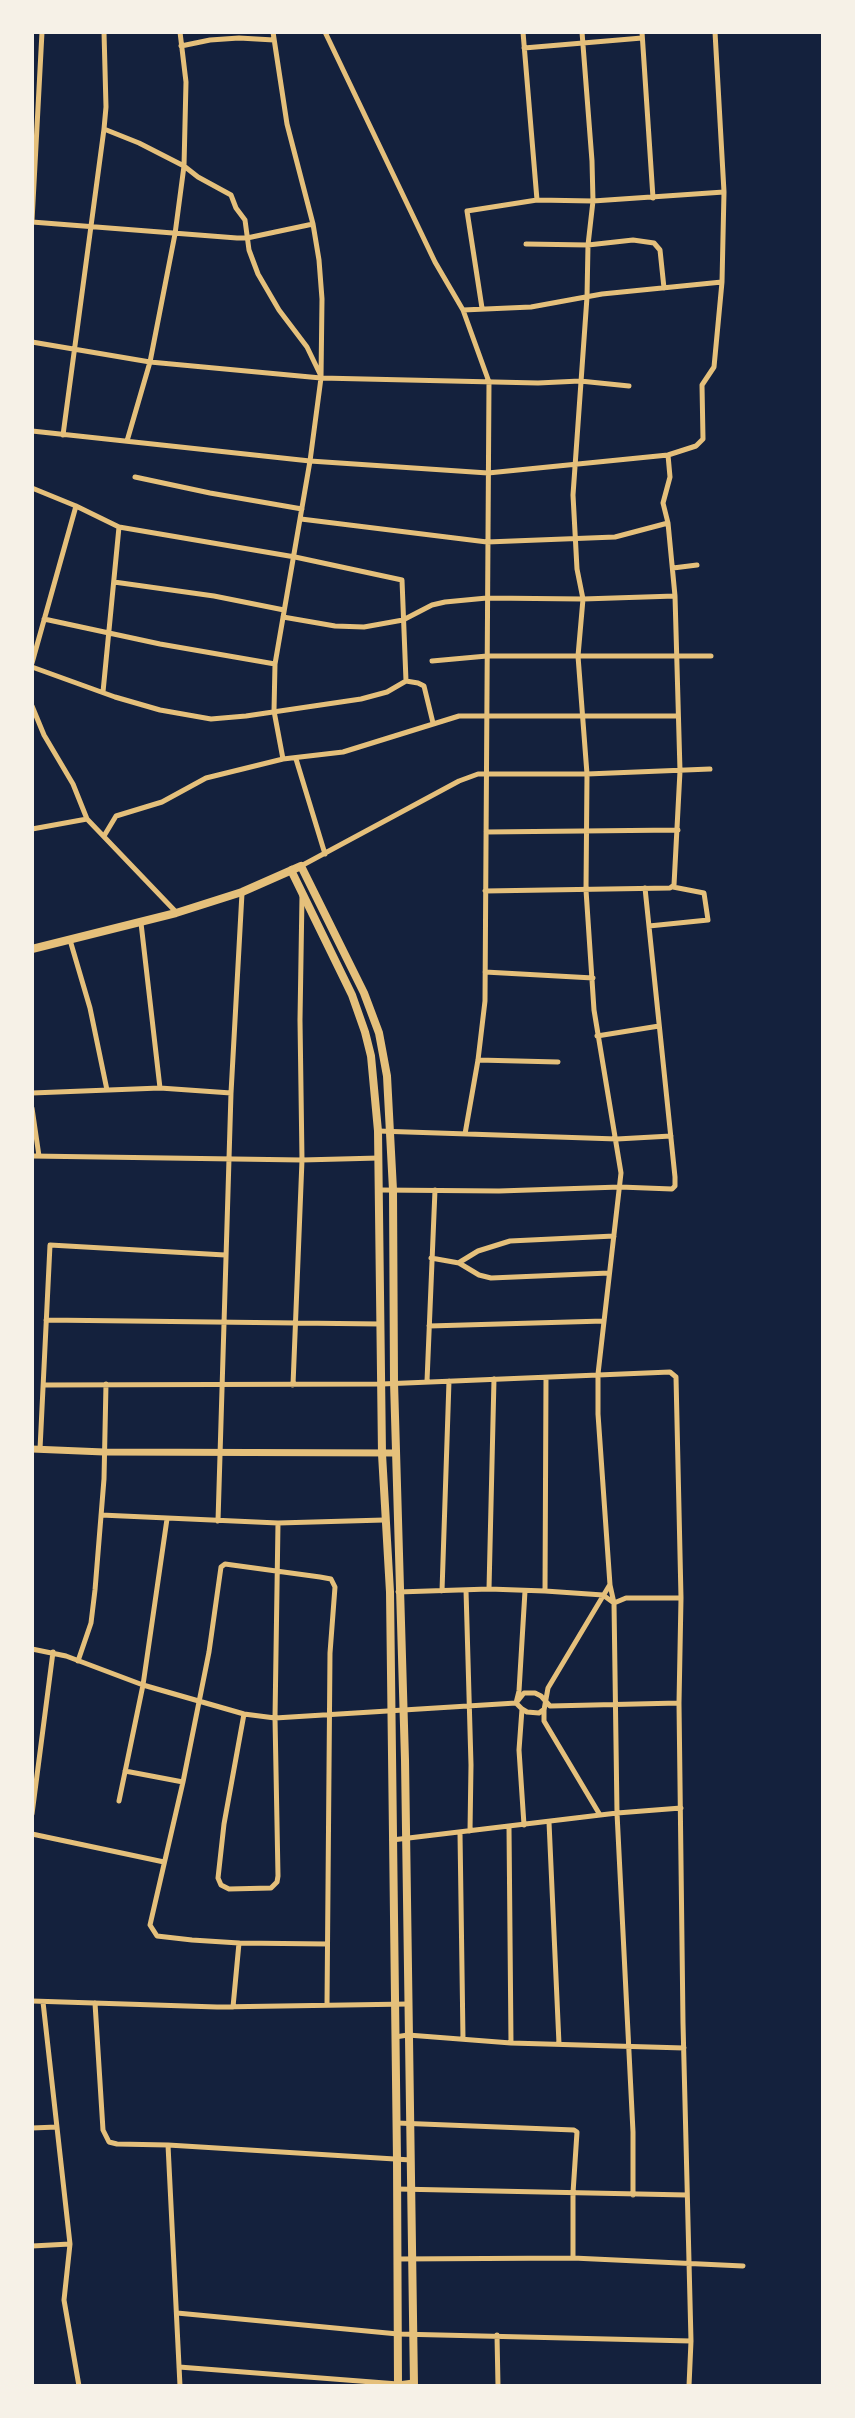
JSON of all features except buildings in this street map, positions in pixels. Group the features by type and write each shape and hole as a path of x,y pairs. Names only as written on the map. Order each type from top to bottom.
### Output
{"main road":[{"path":"32,949 176,913 242,892 301,866 374,1016 387,1076 393,1190 394,1382 407,1838 409,2189 414,2384"},
{"path":"291,870 352,995 371,1056 378,1131 382,1454 390,1592 398,2385"},
{"path":"361,1022 374,1016"},
{"path":"391,1761 405,1760"}],"street":[{"path":"42,32 32,222 247,238 313,224"},
{"path":"63,435 104,129 104,32"},
{"path":"127,441 150,362 175,234 184,166 186,82 180,32"},
{"path":"273,32 287,124 313,224 322,299 321,378 295,557 275,664 274,711 283,759"},
{"path":"325,32 435,262 463,310 489,382 485,1001 465,1134"},
{"path":"523,32 537,200"},
{"path":"582,32 593,201 574,465 575,539 583,599 578,656 587,774 586,890 597,1036 621,1173 598,1374 598,1414 610,1585 614,1603 617,1813 630,2048 633,2195"},
{"path":"32,431 310,461 488,473 668,455 696,446 703,439 702,385 714,367 722,282 724,192 715,32"},
{"path":"524,48 583,44 642,35 653,198"},
{"path":"181,46 239,38 274,40"},
{"path":"104,129 184,166 231,195 245,220 251,260 279,310 307,347 321,378"},
{"path":"482,308 467,211 537,200 593,201 724,192"},
{"path":"526,244 588,245 633,240 654,243 660,250 664,288"},
{"path":"463,310 531,307 587,297 722,282"},
{"path":"32,342 150,362 321,378 580,381 629,386"},
{"path":"668,455 670,477 663,503 675,596 680,771 673,887"},
{"path":"135,477 302,509"},
{"path":"32,488 119,527 295,557 402,580 406,681"},
{"path":"76,506 32,665 160,710 211,719 361,699 387,692 406,681 424,686 433,723"},
{"path":"301,519 487,542 615,537 668,523"},
{"path":"103,692 119,527"},
{"path":"673,568 697,565"},
{"path":"114,582 214,596 335,626 364,627 403,620 432,605 487,598 675,596"},
{"path":"44,619 275,664"},
{"path":"432,661 487,656 711,656"},
{"path":"32,706 44,735 73,784 87,819 176,913"},
{"path":"104,836 114,818 120,814 162,802 206,778 283,759 343,752 459,716 678,716"},
{"path":"296,759 325,854"},
{"path":"301,866 459,781 485,773 587,774 710,769"},
{"path":"32,829 87,819"},
{"path":"486,832 678,830"},
{"path":"485,891 673,887 704,893 708,920 649,926"},
{"path":"380,1190 672,1189 675,1186 645,888"},
{"path":"293,1385 302,1160 302,891"},
{"path":"218,1521 231,1093 242,892"},
{"path":"141,923 160,1088"},
{"path":"70,940 90,1008 107,1090"},
{"path":"485,972 593,978"},
{"path":"597,1036 659,1026"},
{"path":"478,1060 558,1062"},
{"path":"32,1093 160,1088 231,1093"},
{"path":"32,1108 36,1156 302,1160 379,1158"},
{"path":"378,1131 617,1139 671,1136"},
{"path":"427,1381 435,1190"},
{"path":"459,1263 478,1251 510,1241 614,1236"},
{"path":"225,1255 50,1245 44,1385 36,1449 396,1453"},
{"path":"431,1258 459,1263 491,1278 609,1273"},
{"path":"46,1320 381,1324"},
{"path":"429,1326 604,1321"},
{"path":"44,1385 382,1384 670,1372 676,1377 684,2048 691,2341 689,2386"},
{"path":"545,1591 546,1378"},
{"path":"489,1589 494,1379"},
{"path":"442,1591 449,1381"},
{"path":"78,1661 93,1611 101,1515 106,1384"},
{"path":"101,1515 278,1523 384,1520"},
{"path":"119,1801 143,1685 167,1519"},
{"path":"244,1714 218,1878 221,1885 229,1889 271,1888 277,1882 275,1718 278,1523"},
{"path":"327,1944 239,1943 157,1936 150,1925 209,1652 221,1567 229,1563 331,1579 334,1583 330,1653 327,2005"},
{"path":"600,1816 544,1721 544,1706 548,1688 610,1585"},
{"path":"466,1590 470,1831"},
{"path":"516,1703 525,1591"},
{"path":"390,1592 545,1591 603,1595 614,1603"},
{"path":"614,1603 626,1598 681,1598"},
{"path":"32,1649 53,1652 143,1685 244,1714 275,1718 516,1703 527,1712 539,1713 544,1706"},
{"path":"32,1814 53,1652"},
{"path":"516,1703 524,1693 535,1693 541,1696 544,1706"},
{"path":"544,1706 679,1703"},
{"path":"522,1709 519,1750 524,1825"},
{"path":"125,1771 183,1782"},
{"path":"392,1840 681,1808"},
{"path":"549,1822 559,2044"},
{"path":"509,1827 511,2043"},
{"path":"460,1833 463,2039"},
{"path":"32,1834 164,1862"},
{"path":"233,2007 239,1943"},
{"path":"32,2001 233,2007 409,2004"},
{"path":"43,2002 70,2244 64,2300 79,2386"},
{"path":"95,2003 105,2137 109,2142 411,2160"},
{"path":"394,2037 408,2035 511,2043 684,2048"},
{"path":"396,2123 577,2132 573,2258"},
{"path":"32,2128 57,2127"},
{"path":"168,2145 180,2386"},
{"path":"397,2189 687,2195"},
{"path":"32,2246 70,2244"},
{"path":"398,2259 573,2258 743,2266"},
{"path":"177,2313 398,2334 691,2341"},
{"path":"497,2335 498,2386"},
{"path":"179,2367 414,2384"}]}
